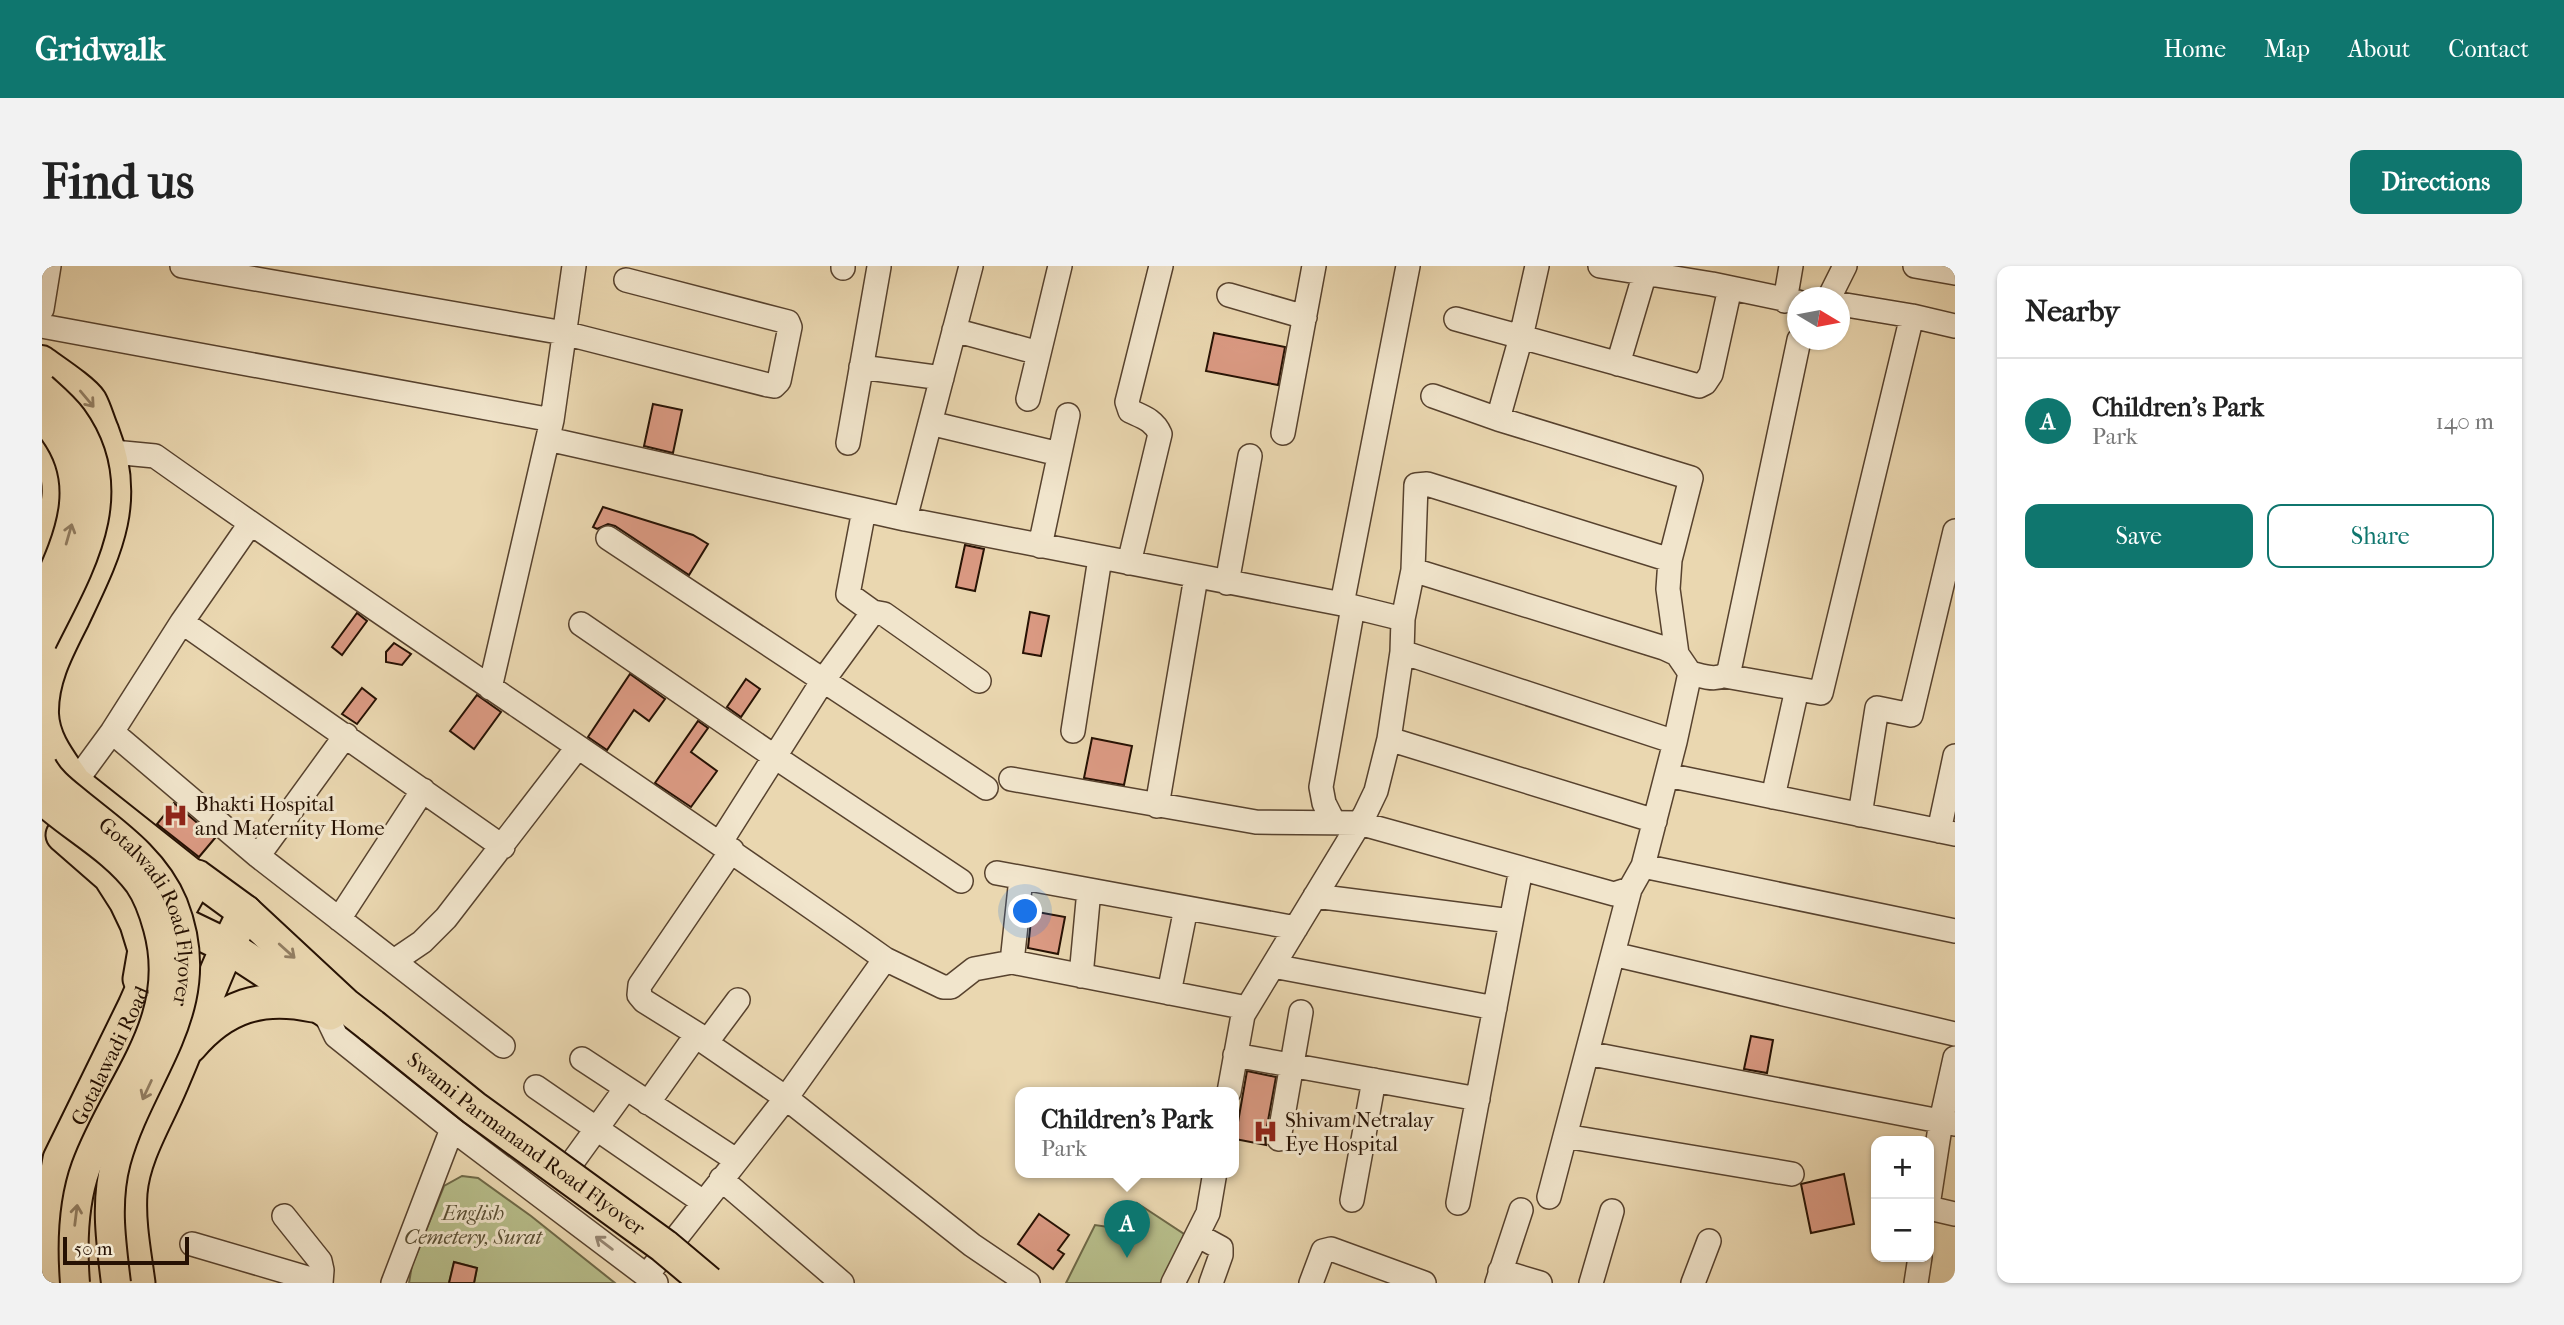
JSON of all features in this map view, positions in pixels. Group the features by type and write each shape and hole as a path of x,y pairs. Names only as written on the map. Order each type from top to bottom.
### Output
{"highway":[{"path":"53,826 110,876 137,924 145,950 135,1006"},
{"path":"197,877 245,912 348,1018"},
{"name":"Gotalawadi Road","path":"53,1283 48,1241 61,1159 173,920 197,877"},
{"path":"173,1081 227,946 245,912"},
{"path":"173,920 227,946 348,1018"},
{"path":"138,1283 131,1228 130,1191 140,1155 190,1045 207,1026 251,1003 293,1001 348,1018"},
{"name":"Swami Parmanand Road Flyover","path":"348,1018 464,1119 685,1283"},
{"name":"Swami Parmanand Road Flyover","path":"348,1018 664,1246 708,1283"}],"main road":[{"path":"42,360 91,399 113,452 117,487 114,521 106,554 53,664 45,690 44,717 51,745 76,781"},
{"path":"42,388 72,418 87,445 95,473 97,505 91,535 80,565 42,642"},
{"path":"42,417 55,431 68,453 74,477 76,504 62,555 42,597"},
{"path":"42,545 57,503 57,480 48,456"},
{"path":"42,760 76,781 197,877"},
{"name":"Gotalwadi Road Flyover","path":"42,766 58,786 136,851 159,876 173,905 183,942 185,981 179,1015 116,1161 109,1194 116,1283"},
{"name":"Gotalwadi Road Flyover","path":"42,800 121,864 140,884 153,912 164,950 165,981 159,1013 86,1166 74,1229 75,1283"},
{"path":"53,826 173,920"}],"street":[{"path":"42,309 49,266"},
{"path":"182,266 564,333 768,385 774,386 779,381 790,327 788,322 626,280"},
{"path":"489,688 550,430 574,266"},
{"path":"905,519 971,266"},
{"path":"1028,399 1060,266"},
{"path":"1129,564 1160,434 1157,425 1130,411 1127,402 1161,266"},
{"path":"1283,433 1314,266"},
{"path":"1334,823 1324,803 1321,787 1348,605 1408,266"},
{"path":"1498,419 1537,266"},
{"path":"1600,266 1719,279 1787,300"},
{"path":"1791,266 1791,287"},
{"path":"1834,287 1845,266"},
{"path":"1915,266 1955,273"},
{"path":"848,443 879,267"},
{"path":"1618,364 1646,269"},
{"path":"1456,319 1699,386 1705,383 1711,374 1719,279"},
{"path":"1229,295 1305,317"},
{"path":"1850,306 1955,326"},
{"path":"1412,570 1664,648 1684,664 1718,678 1725,676 1821,693 1912,316"},
{"path":"42,326 550,430 905,519 1348,605 1403,619"},
{"path":"954,330 1039,353"},
{"path":"1725,676 1729,671 1797,350"},
{"path":"862,367 942,379"},
{"path":"1433,396 1498,419 1691,478 1670,561 1668,589 1684,664 1675,742 1643,866 1630,889 1549,1197"},
{"path":"1040,546 1068,415"},
{"path":"930,423 1059,454"},
{"path":"48,456 113,452 155,456 489,688 726,846 885,959 943,987 951,987 974,969 1012,962 1247,1008"},
{"path":"1227,583 1250,456"},
{"path":"1230,1087 1242,1015 1376,792 1389,739 1402,652 1403,619 1412,570 1416,485 1420,483 1670,561"},
{"path":"864,510 848,594 873,612 884,614 979,681"},
{"path":"76,781 112,732 182,622 250,524"},
{"path":"1860,815 1877,708 1911,715 1955,531"},
{"path":"608,538 986,788"},
{"path":"1073,731 1100,558"},
{"path":"1157,806 1196,577"},
{"path":"873,612 822,682 775,757 726,846 640,985 639,995 786,1098 972,1245 1028,1283"},
{"path":"182,622 503,847"},
{"path":"581,624 961,881"},
{"path":"1402,652 1675,742"},
{"path":"1773,797 1797,689"},
{"path":"112,732 258,856 503,1046"},
{"path":"258,856 346,735"},
{"path":"1389,739 1655,821"},
{"path":"394,961 422,942 446,918 577,748"},
{"path":"1667,775 1947,833 1955,756"},
{"path":"1011,779 1256,822 1359,823 1614,894 1630,889"},
{"path":"339,919 423,790"},
{"path":"1643,866 1955,931"},
{"path":"1458,1203 1521,869"},
{"path":"997,873 1296,928"},
{"path":"1012,962 1021,878"},
{"path":"1081,976 1089,890"},
{"path":"1315,896 1511,921"},
{"path":"1168,993 1186,908"},
{"path":"1613,954 1955,1034"},
{"path":"722,1283 672,1241 571,1164 374,1018 348,1018 336,1036 452,1129 651,1279 672,1241 786,1098 885,959"},
{"path":"1273,966 1495,1008"},
{"path":"648,1103 701,1038 738,1000"},
{"path":"1279,1139 1301,1012"},
{"path":"1587,1053 1948,1123"},
{"path":"1235,1055 1478,1099"},
{"path":"1934,1179 1948,1123 1955,1058"},
{"path":"582,1059 736,1160"},
{"path":"1352,1200 1374,1080"},
{"path":"536,1087 703,1202"},
{"path":"571,1164 625,1088"},
{"path":"393,1283 452,1129"},
{"path":"1565,1136 1792,1174"},
{"path":"1173,1283 1208,1213 1214,1178"},
{"path":"722,1179 842,1283"},
{"path":"1934,1209 1955,1214"},
{"path":"1521,1210 1498,1277 1540,1283"},
{"path":"1591,1283 1612,1211"},
{"path":"192,1244 321,1283 320,1261 284,1216"},
{"path":"1197,1235 1221,1248 1211,1283"},
{"path":"1693,1283 1709,1241"},
{"path":"1311,1283 1323,1251 1331,1249 1399,1278 1424,1283"},
{"path":"1916,1283 1919,1262"}],"green space":[{"name":"English Cemetery, Surat","path":"462,1176 478,1178 615,1283 474,1283 477,1268 454,1262 449,1283 409,1283 412,1265 444,1186"},
{"path":"1137,1203 1184,1234 1167,1283 1066,1283 1095,1225 1122,1229"}],"building":[{"path":"1214,333 1285,347 1278,385 1206,371"},
{"path":"653,404 682,410 673,453 644,446"},
{"path":"603,507 693,535 708,544 689,575 615,526 608,524 597,529 593,527"},
{"path":"965,545 984,549 975,591 956,587"},
{"path":"1030,612 1049,616 1041,656 1023,653"},
{"path":"357,613 367,621 342,655 332,647"},
{"path":"394,643 411,654 402,665 386,662 386,652"},
{"path":"630,674 665,699 649,721 634,710 607,750 588,737"},
{"path":"746,679 760,689 741,717 727,707"},
{"path":"362,688 376,699 357,724 342,714"},
{"path":"477,695 501,712 474,749 450,731"},
{"path":"698,721 708,728 691,752 717,771 691,807 655,783"},
{"path":"1092,738 1132,746 1124,785 1084,778"},
{"path":"174,803 215,838 199,857 157,824"},
{"path":"1032,911 1065,917 1058,954 1028,948"},
{"path":"1751,1036 1773,1040 1767,1073 1744,1069"},
{"path":"1247,1071 1276,1077 1265,1137 1266,1145 1239,1140 1239,1116"},
{"path":"1844,1174 1854,1224 1811,1233 1801,1184"},
{"path":"1039,1214 1069,1235 1058,1250 1064,1254 1053,1269 1018,1244"},
{"path":"454,1262 477,1268 474,1283 449,1283"}],"place":[{"name":"Bhakti Hospital and Maternity Home","path":"175,816"},
{"name":"Shivam Netralay Eye Hospital","path":"1265,1132"},
{"name":"Children's Park","path":"1127,1258"}]}
